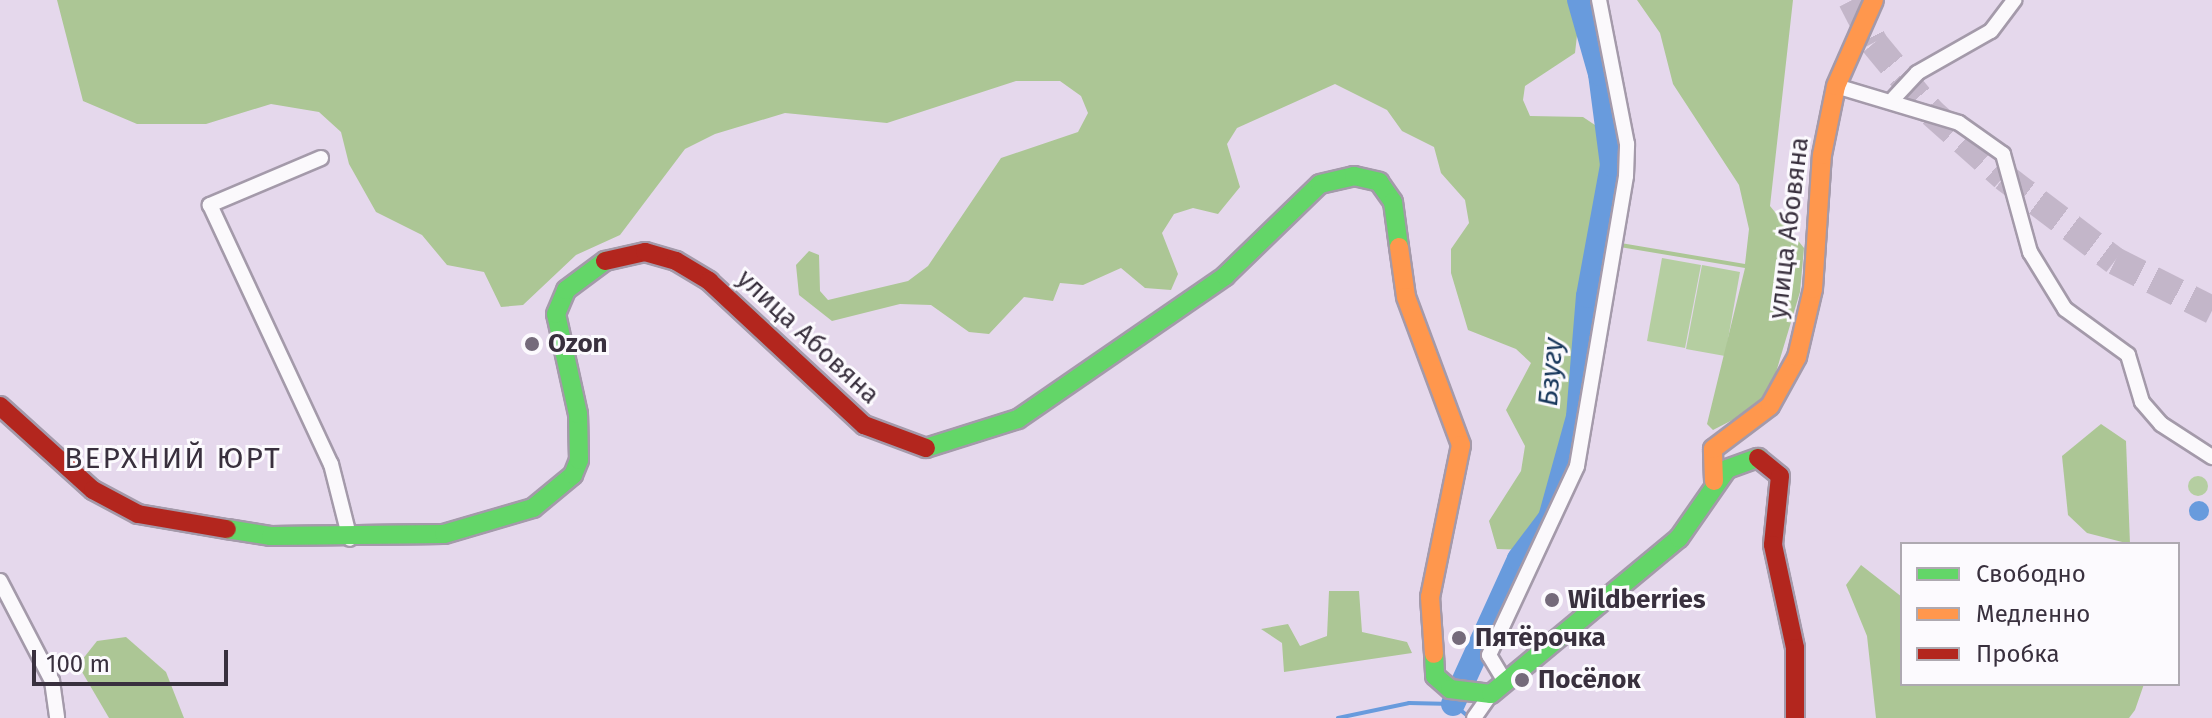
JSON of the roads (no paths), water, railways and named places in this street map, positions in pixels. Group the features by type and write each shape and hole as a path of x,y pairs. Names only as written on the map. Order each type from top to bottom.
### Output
{"street":[{"path":"1504,680 1489,655 1577,466 1626,176 1627,144 1599,0"},
{"name":"улица Абовяна","path":"1714,481 1713,449 1770,406 1797,357 1813,289 1822,155 1836,86 1874,0"},
{"path":"1894,98 1917,73 1991,31 2014,0"},
{"path":"1836,86 1894,98 1959,123 2003,154 2030,252 2065,309 2128,355 2142,402 2161,424 2212,457"},
{"path":"321,158 210,205 331,464 350,539"},
{"name":"улица Абовяна","path":"0,406 93,490 138,514 214,530 350,539 490,524 562,489 579,460 556,314 566,290 611,257 645,252 676,261 709,281 864,425 903,445 932,449 1018,419 1225,276 1320,184 1354,176 1379,182 1393,202 1406,297 1461,445 1428,635 1435,676 1458,691 1491,694"},
{"name":"улица Абовяна","path":"1477,714 1504,680 1679,538 1714,481 1737,462 1760,457 1780,476 1773,545 1795,648 1795,718"},
{"path":"0,581 52,681 57,718"}],"water":[{"path":"2199,501 2206,504 2209,511 2206,518 2199,521 2192,518 2189,511 2192,504"}],"waterway":[{"name":"Бзугу","path":"1453,704 1519,559 1550,518 1578,417 1588,296 1612,165 1600,74 1579,0"},
{"path":"1338,718 1409,703 1453,704 1469,717"}],"tunnel":[{"path":"1852,0 1874,43 1932,113 2004,177 2115,261 2212,310"}],"place":[{"name":"Ozon","path":"532,344"},
{"name":"Wildberries","path":"1552,600"},
{"name":"Пятёрочка","path":"1459,638"},
{"name":"Посёлок","path":"1522,680"}],"district":[{"name":"ВЕРХНИЙ ЮРТ","path":"173,458"}]}
